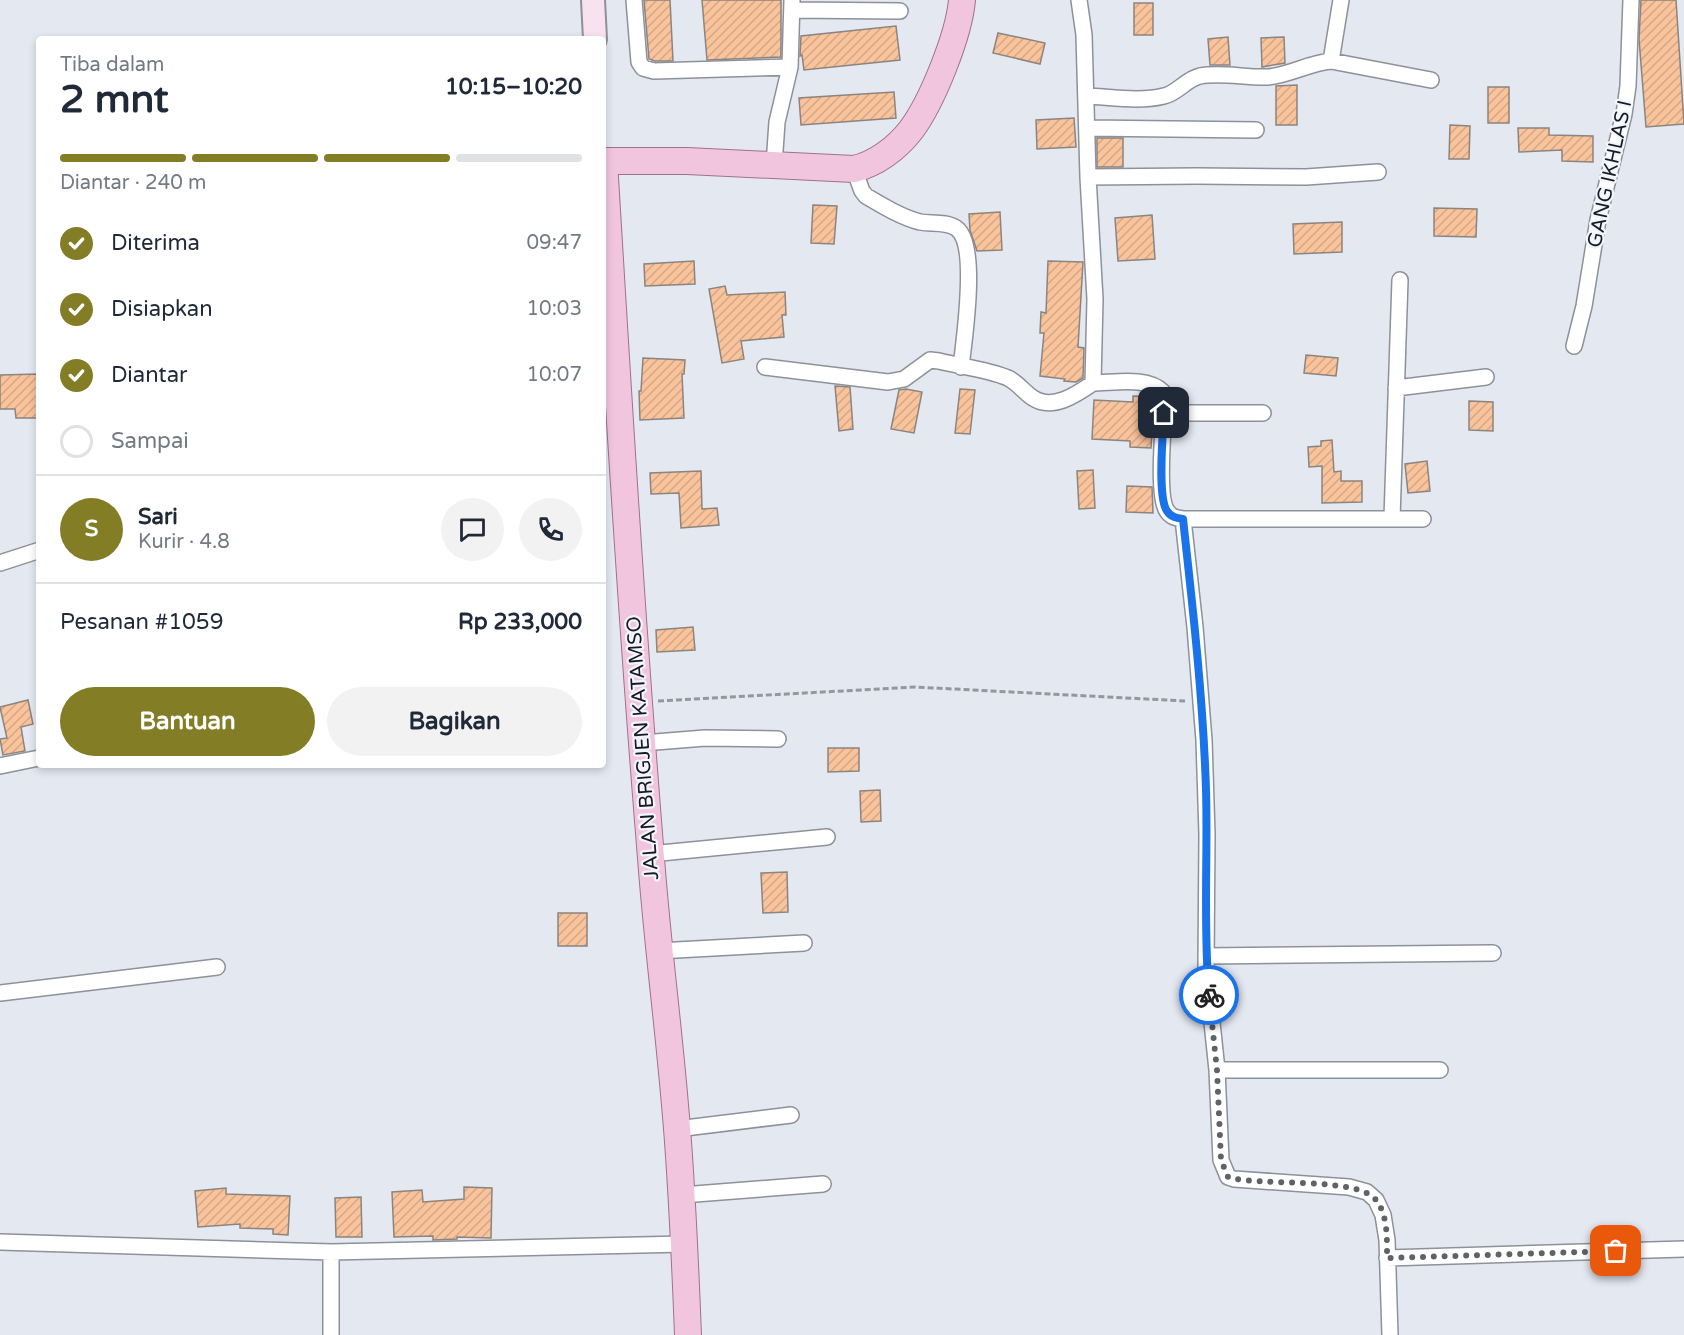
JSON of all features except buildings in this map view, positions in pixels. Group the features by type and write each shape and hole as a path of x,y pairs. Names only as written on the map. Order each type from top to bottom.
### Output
{"main road":[{"path":"606,156 854,169 865,166 882,157 911,130 943,67 953,41 962,0"},
{"name":"JALAN BRIGJEN KATAMSO","path":"606,205 650,854 682,1195 688,1335"}],"street":[{"path":"593,0 595,36"},
{"path":"634,0 639,62 643,68 654,71 790,67"},
{"path":"1079,0 1084,34 1088,177 1095,299 1093,383"},
{"path":"1331,61 1341,0"},
{"name":"GANG IKHLAS I","path":"1574,346 1584,306 1598,220 1624,114 1628,86 1630,0"},
{"path":"774,165 777,122 790,67 792,5 900,11"},
{"path":"1086,96 1143,98 1164,96 1196,77 1208,75 1270,76 1331,61 1431,80"},
{"path":"1087,128 1256,130"},
{"path":"854,169 866,196 920,222 954,226 962,233 970,264 962,367"},
{"path":"1088,177 1305,177 1378,172"},
{"path":"1392,518 1400,280"},
{"path":"765,367 888,382 904,379 930,360 1006,377 1041,402 1052,403 1075,395 1093,383 1140,382 1157,386 1163,392 1162,484 1164,505 1172,516 1183,519 1423,519"},
{"path":"1396,387 1486,377"},
{"path":"1164,413 1263,412"},
{"path":"1183,519 1201,702 1207,834 1206,956 1217,1070 1221,1160 1228,1177 1245,1181 1348,1186 1367,1192 1376,1200 1383,1215 1390,1335"},
{"path":"0,563 36,552"},
{"path":"642,743 705,738 778,738"},
{"path":"0,766 36,759"},
{"path":"650,854 827,837"},
{"path":"658,951 804,943"},
{"path":"1206,956 1493,952"},
{"path":"0,993 217,967"},
{"path":"1217,1070 1440,1070"},
{"path":"676,1129 790,1115"},
{"path":"682,1195 823,1184"},
{"path":"0,1242 331,1252 684,1244"},
{"path":"1387,1258 1684,1248"},
{"path":"331,1252 331,1335"}],"path":[{"path":"639,702 915,687 1201,702"}],"way so far":[{"path":"1209,995 1217,1070 1221,1160 1228,1177 1245,1181 1348,1186 1367,1192 1376,1200 1383,1215 1387,1258 1616,1251"}],"route":[{"path":"1164,413 1162,484 1164,505 1172,516 1183,519 1204,740 1207,834 1206,966 1209,995"}]}
